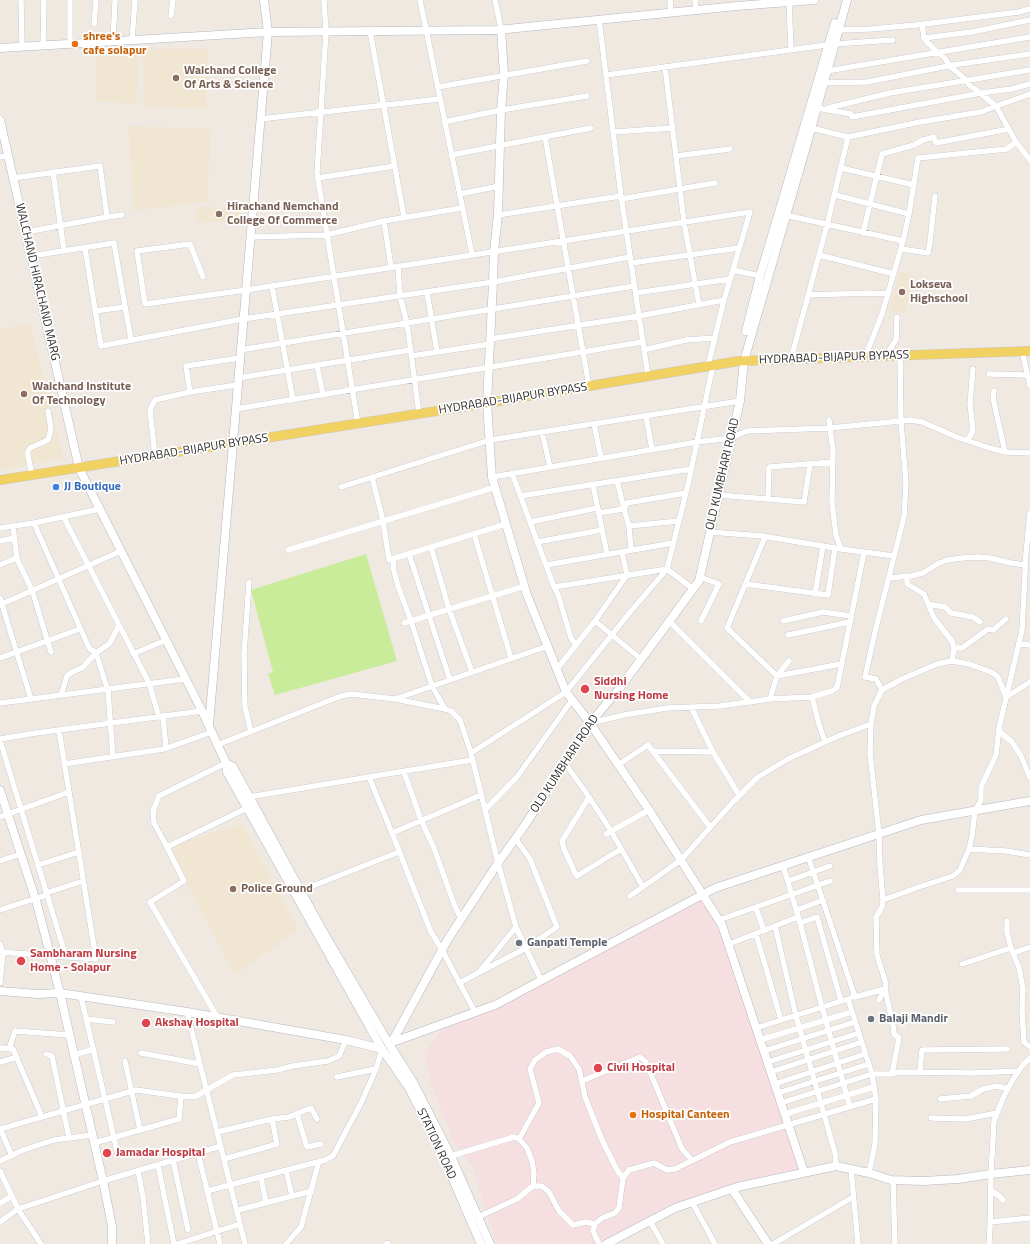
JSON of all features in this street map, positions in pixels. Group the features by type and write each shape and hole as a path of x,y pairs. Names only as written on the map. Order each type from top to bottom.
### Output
{"main road":[{"name":"HYDRABAD-BIJAPUR BYPASS","path":"0,480 358,424 741,361 791,358 900,356 1026,351"}],"street":[{"path":"21,0 22,47"},
{"path":"43,45 44,0"},
{"path":"70,0 70,43"},
{"path":"94,24 96,0"},
{"path":"132,40 135,0"},
{"path":"172,16 173,0"},
{"path":"64,764 166,748 210,729 232,444 268,32 264,0"},
{"path":"324,0 326,32 317,178 358,424"},
{"path":"420,0 472,254"},
{"path":"495,0 501,29 504,75 498,215 494,251 487,403 492,477 525,586 566,692 590,723 649,810 722,925 804,1172"},
{"path":"670,0 671,13"},
{"path":"695,0 696,10"},
{"path":"0,48 268,32 501,29 814,0"},
{"path":"741,361 760,276 831,44 842,0"},
{"path":"741,361 811,128 821,108 823,83 827,71 831,44 838,30 847,0"},
{"path":"113,41 115,1"},
{"path":"789,2 791,50"},
{"path":"838,30 871,29 922,24 1018,12 1030,9"},
{"path":"599,20 621,198 648,376"},
{"path":"924,38 972,32 1030,20"},
{"path":"922,24 924,38 938,53 943,56 950,66 966,80 970,86 996,106 1016,142 1030,160"},
{"path":"370,31 404,217"},
{"path":"827,71 1030,37"},
{"path":"606,75 831,44 893,40"},
{"path":"823,83 867,82 950,66 1030,54"},
{"path":"438,87 587,61"},
{"path":"665,67 684,222 699,305"},
{"path":"821,108 890,93 1030,70"},
{"path":"821,108 851,114 852,117 981,93 1012,89 1030,84"},
{"path":"811,128 848,137 920,122 981,112 1030,94"},
{"path":"444,122 502,110 587,96"},
{"path":"260,119 440,98"},
{"name":"WALCHAND HIRACHAND MARG","path":"0,120 4,157 13,178 79,468 202,711 226,763"},
{"path":"451,155 591,128"},
{"path":"613,132 672,128"},
{"path":"862,233 878,176 882,154 914,145 923,140 934,137 936,143 1008,129"},
{"path":"545,137 589,386"},
{"path":"791,358 828,225 848,137"},
{"path":"865,357 882,314 901,249 909,214 918,158 1007,149 1016,142"},
{"path":"676,156 730,149"},
{"path":"13,178 100,166 107,217"},
{"path":"317,178 395,166"},
{"path":"841,168 914,184"},
{"path":"53,172 64,251"},
{"path":"498,215 621,198 714,183"},
{"path":"460,194 499,186"},
{"path":"835,195 909,214"},
{"path":"901,249 928,253 935,196"},
{"path":"250,237 326,235 404,217 462,208"},
{"path":"203,277 190,244 137,251 145,304 246,290 750,212 724,300 715,338 705,406 686,494 667,569 612,634 566,692 471,753"},
{"path":"26,232 122,215"},
{"path":"785,215 903,241"},
{"path":"384,221 391,267"},
{"path":"31,256 114,243 131,340"},
{"path":"85,248 101,346 243,319 493,282 630,257"},
{"path":"631,263 739,248"},
{"path":"819,255 894,274"},
{"path":"398,266 400,296 407,323 419,414"},
{"path":"733,270 760,276"},
{"path":"636,293 730,279"},
{"path":"272,286 293,400"},
{"path":"190,392 186,366 282,344 634,286"},
{"path":"427,292 437,352"},
{"path":"808,294 888,294"},
{"path":"155,456 150,410 155,400 287,370 347,360 411,353 437,352 578,325 639,316 724,300"},
{"path":"96,311 125,307"},
{"path":"885,356 896,340 897,317"},
{"path":"644,350 686,340 715,338"},
{"path":"235,409 643,342"},
{"path":"1026,351 1030,386"},
{"path":"882,690 876,679 865,677 904,517 906,484 901,421 900,356"},
{"name":"OLD KUMBHARI ROAD","path":"389,1044 393,1040 442,950 461,919 498,863 516,839 590,723 619,689 699,581 740,401 741,361"},
{"path":"317,365 323,395"},
{"path":"968,440 973,430 970,404 973,369"},
{"path":"989,374 1028,375"},
{"path":"994,391 993,398 1005,452"},
{"path":"341,487 490,440 740,401"},
{"path":"32,475 28,451 30,448 48,440 52,429 48,411"},
{"path":"646,416 652,450"},
{"path":"745,584 828,595 838,549 832,503 833,451 829,420"},
{"path":"492,477 697,442 731,438 747,431 830,428 911,420 922,422 968,440 1005,452 1030,453"},
{"path":"594,424 601,458"},
{"path":"542,432 550,467"},
{"path":"768,498 769,467 833,462"},
{"path":"718,495 804,502 810,464"},
{"path":"520,496 691,469"},
{"path":"512,474 554,587 558,594 571,638 575,644"},
{"path":"372,478 383,521 389,560 506,524"},
{"path":"617,481 629,526 631,550"},
{"path":"593,485 607,554"},
{"path":"288,550 496,487"},
{"path":"624,509 627,503 686,494"},
{"path":"0,528 34,523 100,509"},
{"path":"530,522 598,511 624,509"},
{"path":"884,900 953,876 960,870 969,849 975,811 981,800 982,787 996,755 999,728 1022,630 1027,578 1026,565 1030,513"},
{"path":"63,516 149,683 161,716 166,748"},
{"path":"629,526 679,521"},
{"path":"34,523 89,648 96,653 108,689 113,757"},
{"path":"13,526 16,558 32,590 51,652"},
{"path":"537,542 602,530"},
{"path":"710,532 765,537 838,549 894,556"},
{"path":"474,534 511,658"},
{"path":"765,537 727,628 777,676"},
{"path":"0,541 14,538"},
{"path":"546,565 673,543"},
{"path":"815,594 823,546"},
{"path":"431,547 450,609 472,672"},
{"path":"31,699 1,601 32,590 121,551"},
{"path":"557,669 595,620 627,575 622,552"},
{"path":"590,723 624,715 668,708 720,706 770,699 812,697 837,688 864,552"},
{"path":"409,554 450,680"},
{"path":"0,565 16,558"},
{"path":"394,558 393,567 398,586 432,686 445,709"},
{"path":"888,578 923,573 939,563 962,558 990,558 1026,565"},
{"path":"554,587 667,569 693,589"},
{"path":"907,576 907,584 924,594 934,618 952,641 954,648 952,661"},
{"path":"700,577 719,584 701,621"},
{"path":"249,582 244,654 245,707 251,732"},
{"path":"404,623 525,586"},
{"path":"928,604 945,607 951,613 973,617 980,622"},
{"path":"782,622 822,612 851,619"},
{"path":"788,635 851,619"},
{"path":"954,648 962,648 988,629 993,630 1006,619"},
{"path":"595,620 641,659"},
{"path":"669,621 750,702"},
{"path":"61,695 66,676 82,668 96,653 110,643 119,625"},
{"path":"0,658 80,629"},
{"path":"133,654 166,640"},
{"path":"1018,644 1030,645"},
{"path":"395,699 548,646"},
{"path":"770,699 777,676 789,661"},
{"path":"892,1074 899,1038 894,1034 885,989 886,984 877,955 876,941 876,917 884,900 880,866 879,834 870,753 871,724 874,706 882,690 902,679 937,664 952,661 969,664 990,672 998,677 1006,696"},
{"path":"777,676 841,664"},
{"path":"0,703 185,679"},
{"path":"1006,696 1030,682"},
{"path":"217,745 347,694 395,699 445,709 456,715 460,720 471,753 498,863 516,928 541,980"},
{"path":"812,697 825,742"},
{"path":"485,810 517,777 572,700"},
{"path":"691,707 713,752 739,795"},
{"path":"66,957 0,740 59,730 202,711"},
{"path":"630,896 681,860 739,795 758,777 788,758 871,724"},
{"path":"999,728 1002,733 1012,742 1030,778"},
{"path":"1,953 96,959 59,730"},
{"path":"618,765 648,744 710,827"},
{"path":"653,751 713,752"},
{"path":"249,797 472,760"},
{"path":"218,1018 150,902 184,881 154,822 153,811 159,796 226,763 233,767 300,892 389,1044 413,1082 451,1156 490,1244"},
{"name":"STATION ROAD","path":"226,763 227,772 382,1049 409,1088 438,1145 481,1244"},
{"path":"565,763 589,797 608,833 621,849 643,887"},
{"path":"404,772 421,820 434,848 454,904 461,919"},
{"path":"369,777 431,932 475,1012"},
{"path":"0,790 4,815 21,854 35,899 60,994 103,1181 112,1226 112,1244"},
{"path":"4,815 69,792"},
{"path":"392,833 481,795"},
{"path":"589,797 562,841 564,850 575,873 577,876 621,849"},
{"path":"389,1044 495,1005 715,888 783,864 921,820 1030,801"},
{"path":"167,847 247,808"},
{"path":"608,833 649,810"},
{"path":"459,982 526,948 557,927 530,859 516,839"},
{"path":"969,849 1006,851 1030,855"},
{"path":"38,865 79,852"},
{"path":"300,892 399,852"},
{"path":"0,861 21,854"},
{"path":"808,856 855,996"},
{"path":"783,864 797,910 850,1107"},
{"path":"788,881 830,866"},
{"path":"0,910 84,881"},
{"path":"719,920 830,881"},
{"path":"958,890 1030,890"},
{"path":"797,910 823,900"},
{"path":"756,908 764,931"},
{"path":"729,944 775,926 817,917 841,1001"},
{"path":"1007,921 1007,932 1012,951 1019,968 1023,989 1022,1010 1024,1042 1030,1047"},
{"path":"775,926 796,1016 836,1153 836,1166"},
{"path":"480,972 516,928"},
{"path":"756,934 780,1020"},
{"path":"0,944 0,983"},
{"path":"962,964 1030,947"},
{"path":"756,1028 855,996 885,989"},
{"path":"879,1000 885,989"},
{"path":"0,991 60,994 187,1012 346,1040 382,1049 376,1069 362,1101 333,1156 325,1160 207,1191"},
{"path":"81,997 118,1154"},
{"path":"848,999 872,1074 876,1099 875,1144 869,1173"},
{"path":"187,1012 230,1184 238,1210 245,1244"},
{"path":"760,1040 852,1012"},
{"path":"86,1019 113,1022"},
{"path":"764,1051 855,1022"},
{"path":"9,1048 15,1031 69,1035"},
{"path":"768,1062 858,1033"},
{"path":"12,1156 0,1129 136,1090 181,1096 196,1096 206,1089 233,1076 328,1062 339,1056 346,1040"},
{"path":"771,1072 862,1042"},
{"path":"0,1048 13,1049 42,1117"},
{"path":"74,1054 94,1049"},
{"path":"519,1139 539,1103 530,1069 535,1060 546,1052 558,1049 570,1056 579,1069 585,1097 602,1140 617,1170 623,1178"},
{"path":"920,1071 922,1050 1007,1049"},
{"path":"141,1053 200,1064"},
{"path":"46,1054 52,1056 69,1138"},
{"path":"775,1084 865,1054"},
{"path":"0,1062 16,1057"},
{"path":"582,1081 640,1057 646,1062 682,1149 692,1160"},
{"path":"988,1244 994,1121 1008,1089 1018,1071 1030,1058"},
{"path":"125,1061 140,1130"},
{"path":"778,1093 869,1064"},
{"path":"337,1077 376,1069"},
{"path":"781,1103 872,1074 892,1074 920,1071 974,1073 1018,1071"},
{"path":"940,1099 970,1096 983,1089 997,1086 1008,1089"},
{"path":"785,1114 874,1087"},
{"path":"0,1162 23,1150 54,1140 69,1138 93,1139 115,1137 179,1119 181,1096"},
{"path":"599,1244 593,1231 595,1224 602,1218 615,1213 619,1208 623,1178 629,1170 654,1163 667,1170 675,1169 730,1142 876,1099"},
{"path":"217,1132 272,1119 289,1117 312,1108 317,1119"},
{"path":"931,1118 965,1119 997,1113"},
{"path":"297,1114 307,1147 321,1144"},
{"path":"224,1159 278,1144 272,1119"},
{"path":"451,1156 514,1137 519,1139 527,1148 532,1161 534,1173 533,1186"},
{"path":"0,1222 18,1209 103,1181 221,1146"},
{"path":"198,1153 220,1244"},
{"path":"173,1160 188,1230"},
{"path":"286,1244 301,1227 319,1161"},
{"path":"158,1165 176,1244 240,1224"},
{"path":"606,1244 675,1208 692,1202 732,1189 836,1166 893,1180 923,1181 958,1179 1030,1170"},
{"path":"851,1169 858,1244"},
{"path":"286,1170 292,1196"},
{"path":"0,1171 18,1209 42,1244"},
{"path":"138,1171 143,1197 148,1244"},
{"path":"261,1177 266,1203"},
{"path":"893,1180 895,1244"},
{"path":"478,1217 517,1199 533,1186 542,1186 549,1192 559,1211 573,1225 586,1222 595,1224"},
{"path":"732,1189 764,1242"},
{"path":"238,1210 312,1191"},
{"path":"991,1191 998,1194 1003,1200"},
{"path":"0,1203 12,1196"},
{"path":"773,1244 853,1197"},
{"path":"692,1202 715,1244"},
{"path":"990,1222 1030,1218"},
{"path":"650,1221 663,1244"}],"shaded area":[{"name":"Walchand College Of Arts & Science","path":"143,49 208,49 206,109 145,106"},
{"path":"97,51 138,52 137,104 96,101"},
{"path":"129,126 211,129 207,202 133,211"},
{"name":"Hirachand Nemchand College Of Commerce","path":"196,207 243,208 240,223 196,221"},
{"name":"Lokseva Highschool","path":"900,271 915,275 904,314 889,310"},
{"name":"Walchand Institute Of Technology","path":"30,322 63,458 0,470 0,330"},
{"name":"Police Ground","path":"242,824 298,930 235,975 167,847"},
{"name":"Civil Hospital","path":"703,894 722,928 804,1172 675,1208 606,1244 496,1244 472,1165 455,1145 431,1084 424,1053 448,1023 495,1005"}],"green space":[{"path":"366,554 397,661 275,695 268,674 273,672 251,590"}],"place":[{"name":"shree's cafe solapur","path":"75,44"},
{"name":"Walchand College Of Arts & Science","path":"176,78"},
{"name":"Hirachand Nemchand College Of Commerce","path":"219,214"},
{"name":"Lokseva Highschool","path":"902,292"},
{"name":"Walchand Institute Of Technology","path":"24,394"},
{"name":"JJ Boutique","path":"56,487"},
{"name":"Siddhi Nursing Home","path":"585,689"},
{"name":"Police Ground","path":"233,889"},
{"name":"Ganpati Temple","path":"519,943"},
{"name":"Sambharam Nursing Home - Solapur","path":"21,961"},
{"name":"Balaji Mandir","path":"871,1019"},
{"name":"Akshay Hospital","path":"146,1023"},
{"name":"Civil Hospital","path":"598,1068"},
{"name":"Hospital Canteen","path":"633,1115"},
{"name":"Jamadar Hospital","path":"107,1153"}]}
